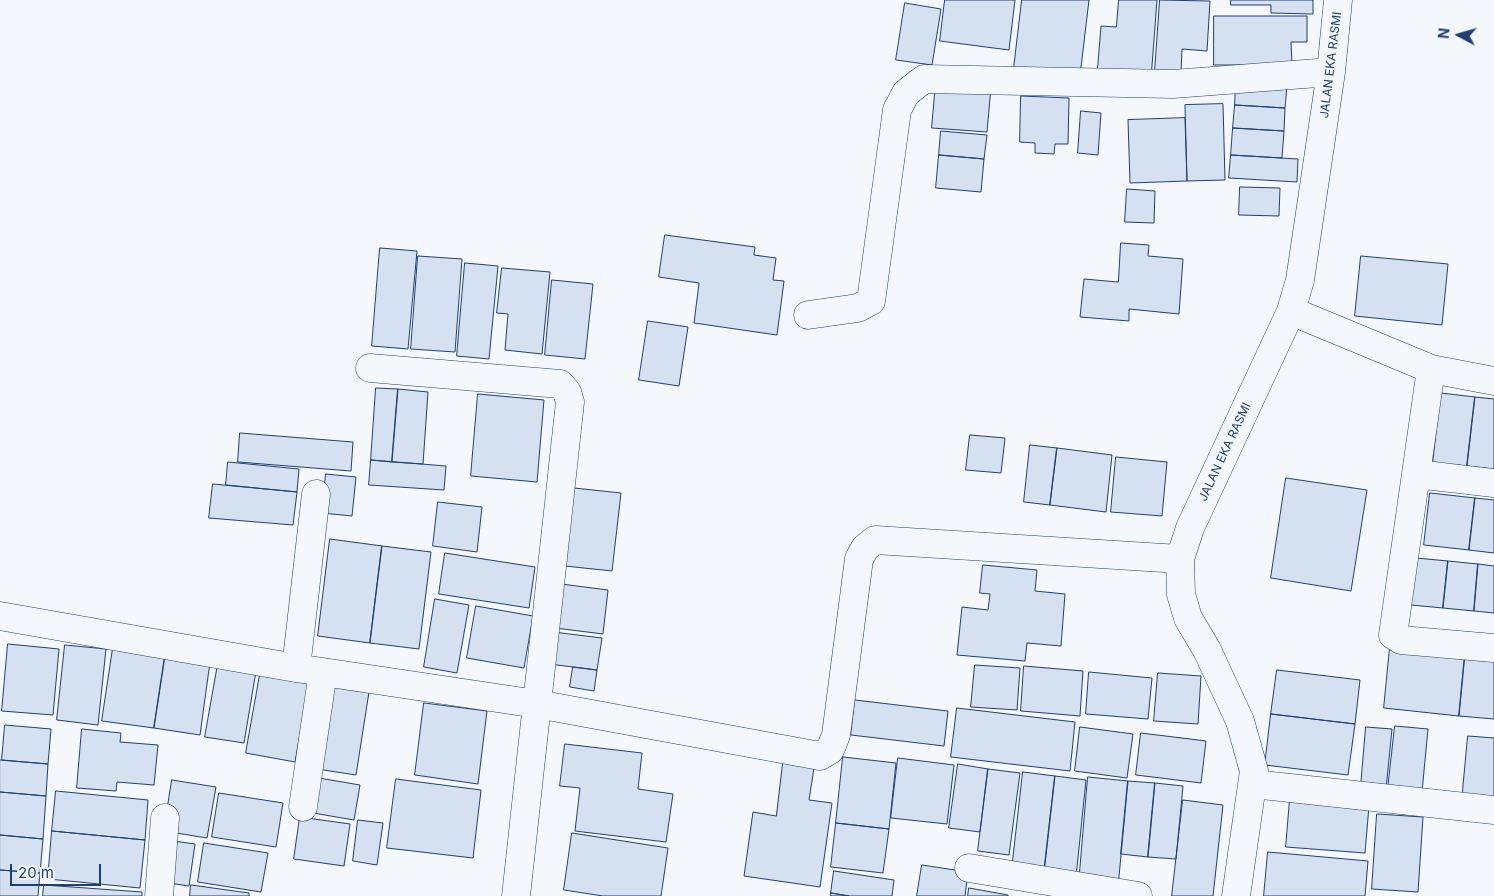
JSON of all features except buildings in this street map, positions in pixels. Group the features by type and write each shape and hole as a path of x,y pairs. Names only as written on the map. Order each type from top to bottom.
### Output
{"street":[{"name":"JALAN EKA RASMI","path":"1236,896 1254,771 1251,754 1240,721 1207,650 1188,618 1181,594 1180,559 1190,528 1290,311 1300,280 1331,72 1338,0"},
{"path":"808,315 858,308 872,301 897,110 906,93 924,79 1173,84 1331,72"},
{"path":"1290,311 1431,369 1494,381"},
{"path":"370,368 560,384 567,392 570,402 516,896"},
{"path":"1431,369 1394,635 1401,640 1494,648"},
{"path":"1416,474 1494,483"},
{"path":"296,668 316,494"},
{"path":"0,616 296,668 537,704 820,756 830,750 836,735 859,559 865,548 875,540 1180,559"},
{"path":"303,807 323,672"},
{"path":"1253,784 1494,810"},
{"path":"159,896 165,818"},
{"path":"969,868 1138,896"}]}
